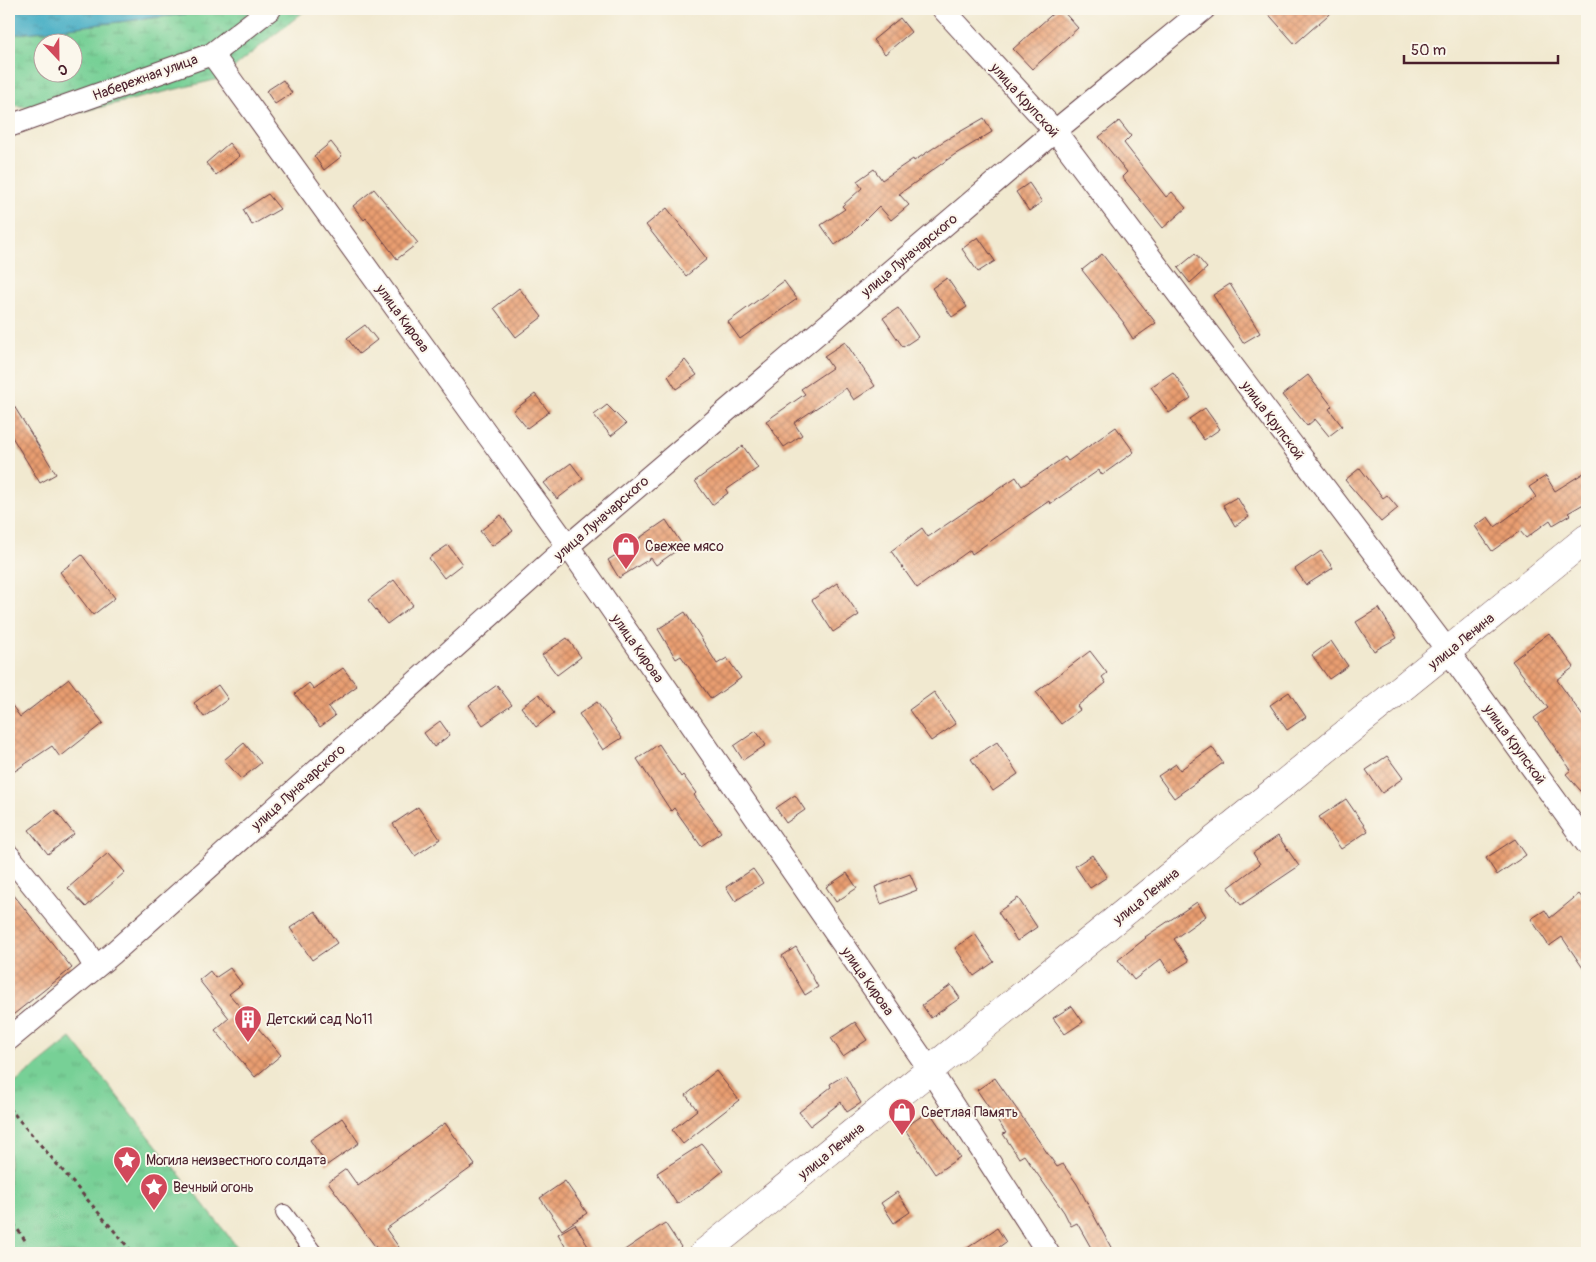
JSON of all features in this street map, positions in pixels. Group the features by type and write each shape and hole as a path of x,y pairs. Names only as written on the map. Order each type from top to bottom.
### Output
{"street":[{"name":"Набережная улица","path":"9,126 212,54 270,9"},
{"name":"улица Крупской","path":"943,9 1055,131 1448,651 1587,844"},
{"name":"улица Луначарского","path":"9,1039 95,967 568,546 1055,131 1204,9"},
{"name":"улица Кирова","path":"212,54 568,546 930,1070 1048,1253"},
{"name":"улица Ленина","path":"704,1253 1587,538"},
{"path":"9,856 84,948 95,967"},
{"path":"284,1213 314,1253"}],"path":[{"path":"9,1108 133,1253"},
{"path":"9,1217 27,1243"}],"green space":[{"path":"228,9 307,9 223,78 80,112 9,105 9,35 32,32 32,82 82,82 82,32 34,32"},
{"path":"71,1038 242,1253 9,1253 9,1088"}],"water":[{"path":"9,9 228,9 32,32 9,35"}],"building":[{"path":"1058,9 1061,9 1078,28 1032,69 1013,49"},
{"path":"1264,9 1335,9 1295,44"},
{"path":"900,18 911,32 885,54 873,40"},
{"path":"283,80 292,93 275,104 266,91"},
{"path":"984,118 992,132 954,155 899,194 909,205 891,220 879,206 852,233 835,245 821,225 845,209 842,206 862,188 857,181 874,169 882,180 913,159 914,161"},
{"path":"1119,121 1131,136 1124,143 1166,197 1172,192 1186,208 1163,228 1122,177 1127,172 1099,137"},
{"path":"331,142 342,156 324,170 314,156"},
{"path":"229,143 240,156 216,175 206,163"},
{"path":"1029,183 1042,202 1029,211 1016,192"},
{"path":"374,189 418,243 397,259 366,218 364,220 353,206"},
{"path":"268,194 280,209 252,225 243,210"},
{"path":"667,208 707,259 686,276 646,225"},
{"path":"978,237 995,261 978,272 962,249"},
{"path":"1102,254 1156,323 1133,339 1124,323 1082,270"},
{"path":"1195,254 1207,268 1190,283 1178,268"},
{"path":"947,278 967,307 952,317 932,288"},
{"path":"784,281 797,299 740,339 728,322"},
{"path":"1230,284 1260,333 1243,343 1213,295"},
{"path":"519,288 542,317 516,337 494,308"},
{"path":"898,308 918,337 903,347 883,318"},
{"path":"365,325 377,340 359,354 347,338"},
{"path":"845,342 875,386 854,400 846,388 794,423 802,435 784,447 766,421 805,394 801,389 832,368 824,356"},
{"path":"685,360 697,375 676,389 668,376"},
{"path":"1173,372 1191,398 1169,413 1151,387"},
{"path":"1308,375 1332,406 1329,409 1342,426 1329,436 1315,419 1307,426 1282,395"},
{"path":"535,394 549,412 527,428 513,411"},
{"path":"9,398 56,474 40,483 9,432"},
{"path":"607,405 626,424 611,436 594,415"},
{"path":"1205,408 1220,429 1204,440 1189,419"},
{"path":"1116,427 1134,452 1102,475 1099,470 1050,504 1049,501 972,554 970,550 917,588 891,551 922,528 928,537 1016,477 1022,486 1065,457 1068,461"},
{"path":"743,446 758,468 726,490 728,493 712,505 695,481"},
{"path":"571,463 583,479 557,499 544,483"},
{"path":"1360,468 1383,498 1387,495 1398,508 1381,522 1345,480"},
{"path":"1587,471 1587,502 1568,513 1570,515 1553,525 1550,520 1526,538 1520,531 1492,551 1475,526 1488,517 1495,527 1536,497 1529,487 1546,476 1555,491"},
{"path":"1237,497 1249,517 1235,526 1223,505"},
{"path":"501,515 513,531 492,546 480,531"},
{"path":"666,520 683,546 656,565 651,558 619,578 608,560"},
{"path":"448,545 462,564 444,578 429,558"},
{"path":"1321,551 1333,568 1306,585 1295,569"},
{"path":"82,555 115,598 93,615 60,572"},
{"path":"394,580 413,605 387,624 368,600"},
{"path":"837,583 859,615 833,632 812,600"},
{"path":"1379,608 1397,638 1374,651 1356,622"},
{"path":"685,612 717,664 727,658 741,678 711,699 681,656 676,659 658,629"},
{"path":"1549,633 1574,667 1557,680 1587,722 1587,798 1566,774 1571,770 1534,718 1548,708 1512,661"},
{"path":"567,638 581,657 557,675 542,655"},
{"path":"1331,641 1348,666 1329,679 1312,655"},
{"path":"1090,651 1107,673 1102,677 1106,683 1077,706 1080,710 1061,724 1036,692"},
{"path":"343,668 357,686 328,707 335,716 320,727 295,694 309,683 314,689"},
{"path":"69,679 103,723 60,757 52,746 9,775 9,701 20,717"},
{"path":"218,685 228,699 204,717 194,703"},
{"path":"497,685 512,705 483,725 469,705"},
{"path":"934,692 956,724 931,741 909,710"},
{"path":"1289,692 1306,717 1287,730 1270,705"},
{"path":"539,694 554,713 536,727 521,707"},
{"path":"597,702 622,738 603,750 579,714"},
{"path":"440,721 450,735 434,747 424,733"},
{"path":"756,731 766,745 743,760 734,746"},
{"path":"997,742 1018,774 993,791 971,759"},
{"path":"244,743 261,763 241,779 224,760"},
{"path":"659,744 681,777 683,775 696,793 694,795 721,832 701,846 674,808 671,811 637,759"},
{"path":"1212,747 1223,763 1174,798 1158,776 1176,764 1180,770"},
{"path":"1387,756 1403,778 1382,793 1366,770"},
{"path":"795,795 805,810 786,823 776,808"},
{"path":"1346,799 1368,831 1341,849 1319,817"},
{"path":"418,807 440,839 415,856 393,824"},
{"path":"55,810 74,834 48,854 29,830"},
{"path":"1278,836 1299,866 1241,905 1228,888 1260,864 1253,853"},
{"path":"1515,839 1526,855 1497,875 1486,858"},
{"path":"108,853 125,872 86,907 68,888"},
{"path":"1092,855 1107,877 1090,888 1075,866"},
{"path":"753,869 763,883 735,901 726,887"},
{"path":"847,873 857,888 836,902 826,887"},
{"path":"910,874 917,890 881,904 875,887"},
{"path":"9,889 72,968 9,1018"},
{"path":"1579,894 1587,904 1587,974 1562,937 1549,946 1531,919 1545,910 1550,918"},
{"path":"1018,898 1037,927 1017,941 998,912"},
{"path":"1197,902 1206,916 1174,939 1189,961 1170,973 1161,959 1134,980 1118,960 1145,937"},
{"path":"315,911 337,943 312,960 290,928"},
{"path":"975,934 994,962 974,976 955,948"},
{"path":"796,947 818,987 805,995 782,956"},
{"name":"Детский сад №11","path":"230,968 242,984 229,994 281,1055 255,1077 215,1030 229,1018 199,980 210,971 215,978"},
{"path":"951,985 960,998 931,1018 922,1005"},
{"path":"1072,1006 1083,1022 1065,1034 1053,1018"},
{"path":"855,1022 867,1040 843,1056 831,1038"},
{"path":"716,1071 739,1100 683,1144 672,1130 697,1110 686,1095"},
{"path":"845,1075 861,1103 847,1112 841,1102 810,1126 799,1112 831,1087 830,1084"},
{"path":"995,1078 1057,1167 1063,1164 1077,1184 1114,1253 1094,1253 1077,1223 1071,1226 1064,1212 1024,1155 1019,1158 1003,1134 1006,1133 977,1090"},
{"path":"929,1111 960,1157 935,1174 904,1128"},
{"path":"342,1118 359,1143 327,1165 310,1140"},
{"path":"445,1123 475,1165 386,1229 403,1253 380,1253 328,1182 346,1169 358,1186"},
{"path":"702,1144 723,1171 677,1204 657,1173"},
{"path":"565,1181 587,1213 562,1230 540,1198"},
{"path":"897,1192 910,1212 894,1223 881,1203"},
{"path":"665,1223 681,1247 673,1253 620,1253"},
{"path":"575,1224 589,1248 580,1253 569,1253 558,1234"},
{"path":"997,1228 1006,1242 991,1253 960,1253"}],"place":[{"name":"Свежее мясо","path":"626,570"},
{"name":"Детский сад №11","path":"248,1043"},
{"name":"Светлая Память","path":"902,1136"},
{"name":"Могила неизвестного солдата","path":"127,1184"},
{"name":"Вечный огонь","path":"154,1211"}]}
